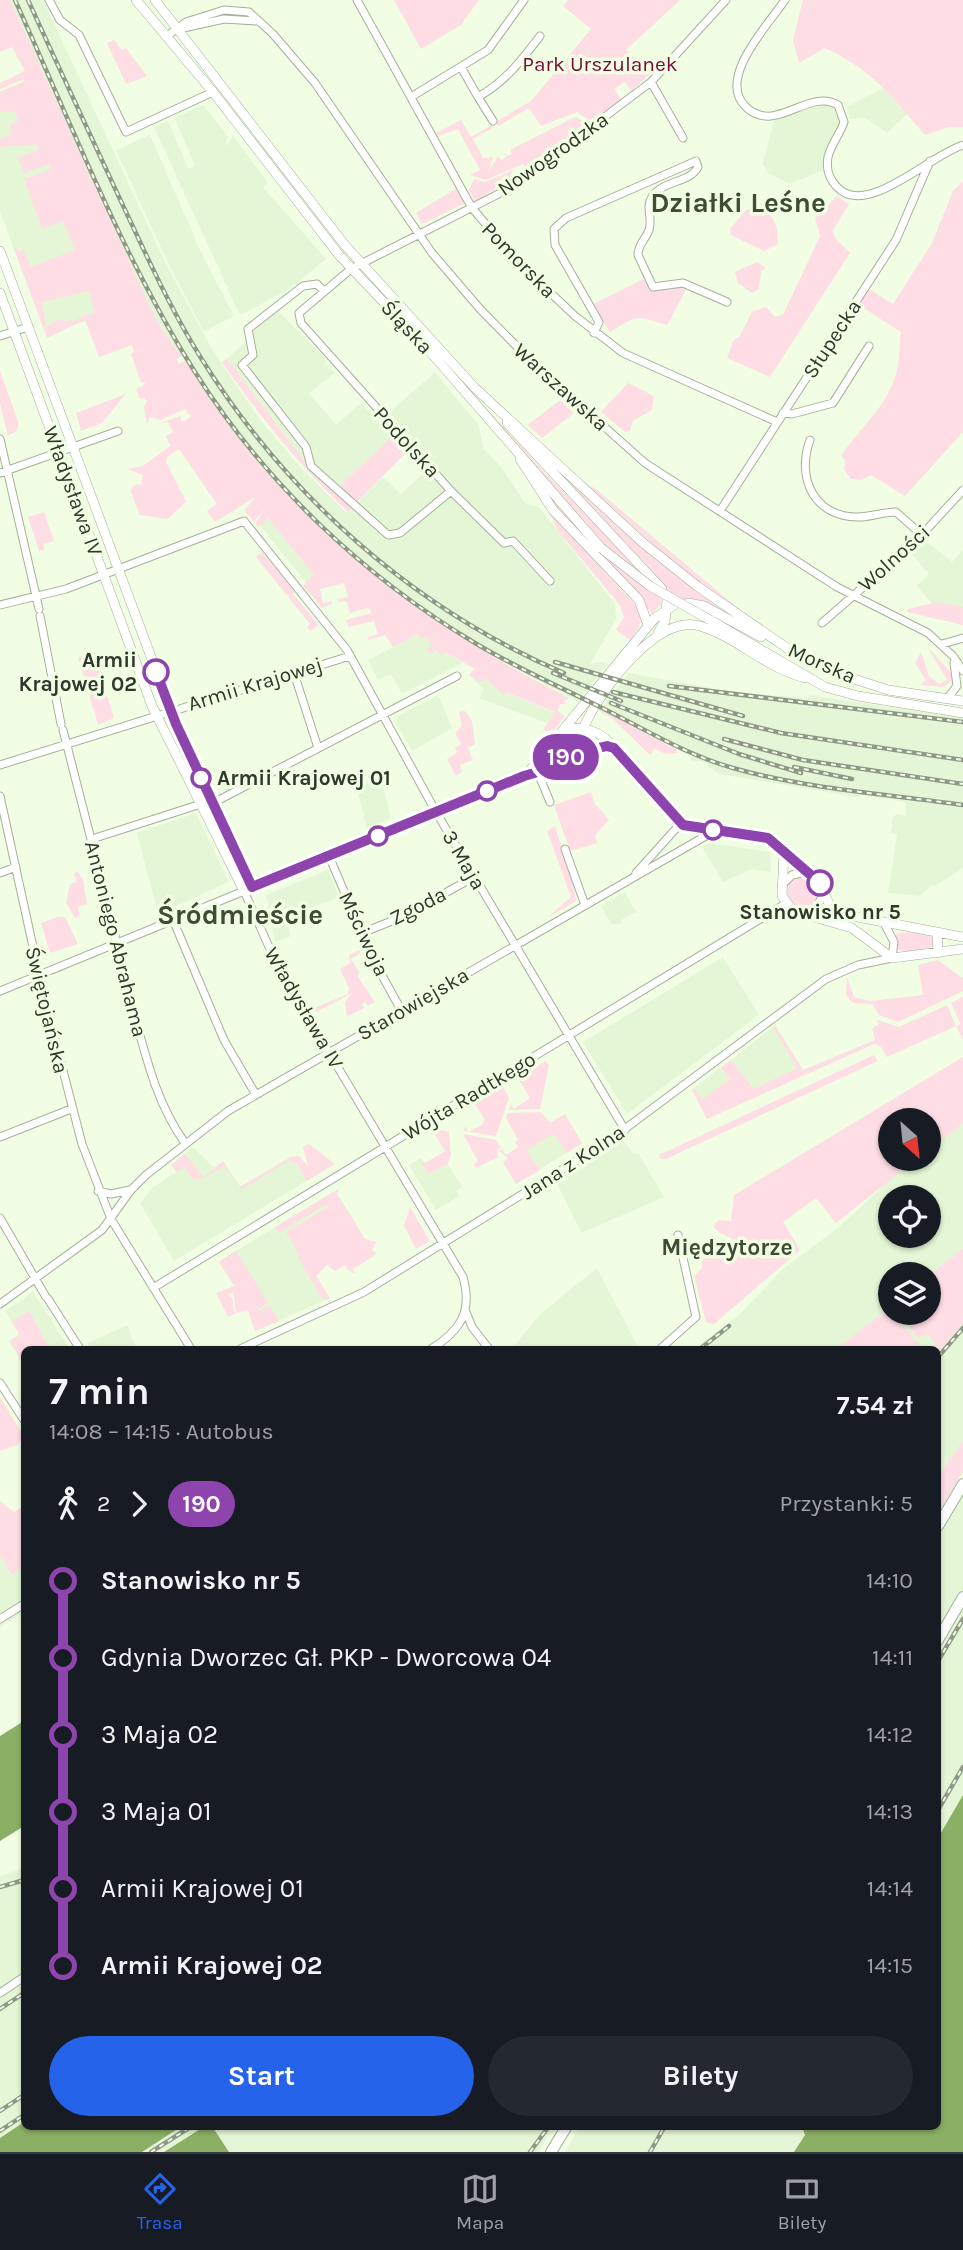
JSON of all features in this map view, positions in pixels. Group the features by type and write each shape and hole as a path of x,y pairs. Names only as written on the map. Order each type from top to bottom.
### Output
{"highway":[{"path":"941,1521 963,1484"},
{"path":"941,1635 963,1597"},
{"path":"551,2152 565,2130"}],"main road":[{"name":"Śląska","path":"136,0 213,92 351,269 510,443 601,548 641,580 710,620"},
{"path":"143,0 167,36"},
{"name":"Śląska","path":"155,0 325,222 475,388 642,542 697,586"},
{"name":"Władysława IV","path":"0,251 171,711 248,889"},
{"name":"Władysława IV","path":"0,293 157,716 248,889"},
{"path":"475,388 550,472 662,589"},
{"path":"510,443 553,510 639,600 648,625"},
{"name":"Morska","path":"697,586 782,646 818,666 888,690 963,701"},
{"path":"688,603 704,606 782,646"},
{"path":"524,776 648,625 669,605 665,621 655,638"},
{"name":"Morska","path":"710,620 806,678 843,693 963,713"},
{"path":"569,755 594,708 622,670 655,638 670,628 692,624 721,635 777,670 806,678"},
{"path":"564,730 584,729 601,735 681,823 768,838 818,880 838,913 963,937"},
{"path":"564,730 562,741 569,755"},
{"path":"248,889 524,776 538,773 569,755 603,746 614,748"},
{"path":"784,852 782,885 785,904 800,914 852,928 892,958 963,949"},
{"path":"937,932 938,953"}],"street":[{"path":"50,0 60,20 79,35 126,132 213,92"},
{"path":"230,19 231,0"},
{"name":"Pomorska","path":"356,0 472,208 521,265 594,333 622,353 777,422"},
{"path":"411,97 488,50 524,0"},
{"name":"Nowogrodzka","path":"351,269 510,188 651,82 726,0"},
{"path":"785,0 737,73 736,88 743,105 752,112 769,116 821,100 838,105 845,122 830,151 828,168 835,185 848,195 873,195 930,160 963,145"},
{"path":"167,36 186,22 230,9"},
{"name":"Warszawska","path":"230,9 250,12 315,83 418,235 480,309 534,364 645,463 853,596 925,631 942,644 963,671"},
{"path":"177,30 230,19 258,21"},
{"path":"478,97 500,84 515,70 540,36"},
{"path":"461,67 493,121"},
{"path":"651,82 683,138"},
{"name":"Słupecka","path":"720,511 904,226 930,160"},
{"path":"594,333 599,322 555,245 554,229 566,218 696,161 698,167 695,172 666,185 652,196 649,208 650,228 638,255 653,287 683,283 727,302"},
{"name":"Podolska","path":"351,269 301,310 301,323 451,491 504,543 513,541 550,581"},
{"path":"324,291 317,284 303,286 248,329 253,355 242,365 306,447 312,466 378,528 393,536 451,491"},
{"path":"0,337 28,327"},
{"path":"783,413 792,414 833,403 869,346"},
{"path":"4,472 118,431"},
{"name":"Antoniego Abrahama","path":"0,439 4,472 37,596 62,727 92,839 115,943 156,1090 185,1143"},
{"path":"810,440 804,461 804,475 818,500 850,516 896,512 922,535"},
{"name":"Wolności","path":"822,623 922,535 963,490"},
{"name":"3 Maja","path":"118,569 240,521 250,527 350,656 436,812 625,1130"},
{"path":"0,605 37,596 118,569"},
{"path":"942,644 963,638"},
{"name":"Armii Krajowej","path":"0,765 350,656"},
{"path":"947,699 957,686 953,656"},
{"name":"Warszawska","path":"953,656 963,663"},
{"path":"294,673 318,748"},
{"path":"213,803 457,676"},
{"path":"538,773 550,802"},
{"name":"Świętojańska","path":"0,796 71,1109 98,1191 111,1219 189,1346"},
{"path":"92,839 201,804"},
{"name":"Starowiejska","path":"633,876 681,823"},
{"name":"Starowiejska","path":"0,1304 102,1230 131,1190 185,1143 256,1095 716,830"},
{"path":"565,849 584,905"},
{"name":"Mściwoja","path":"329,856 362,933 401,1010"},
{"path":"649,857 655,864"},
{"path":"0,873 16,867"},
{"path":"782,885 792,875 807,872"},
{"name":"Zgoda","path":"362,933 411,912 474,877"},
{"path":"0,991 248,889"},
{"name":"Władysława IV","path":"248,889 278,967 463,1278 467,1294 466,1311 477,1334 487,1346"},
{"path":"800,914 816,908 824,893"},
{"name":"Wójta Radtkego","path":"153,1288 785,904"},
{"path":"173,920 224,1040 256,1095"},
{"path":"884,923 894,942 892,958"},
{"name":"Jana z Kolna","path":"247,1346 340,1305 625,1130 826,979 852,967 892,958"},
{"path":"0,1137 71,1109"},
{"path":"98,1191 111,1194 131,1190"},
{"path":"0,1219 78,1346"},
{"path":"663,1346 696,1317 678,1235"},
{"path":"435,1346 454,1333 466,1311"},
{"path":"454,1333 477,1334"},
{"path":"0,1383 21,1415"},
{"path":"0,1619 21,1606"},
{"path":"0,1993 21,1979"}],"shaded area":[{"path":"6,0 43,0 166,264 213,351 261,421 301,468 347,513 383,477 401,494 434,463 389,413 435,372 479,426 483,448 502,468 525,503 539,507 615,604 616,619 590,664 608,664 577,701 439,628 340,552 250,458 193,379 183,356 180,357 157,322"},
{"path":"22,84 123,310 45,333 0,211 0,93"},
{"path":"883,88 907,114 887,133 865,118 850,119 847,107"},
{"path":"823,104 833,107 840,119 824,154 823,170 790,184 768,173 763,164 774,120"},
{"path":"203,105 227,135 226,147 233,136 268,183 263,187 326,259 288,290 240,315 154,127 168,121 188,169 195,166 175,118"},
{"path":"150,135 200,250 234,316 204,332 169,265 116,150"},
{"path":"278,311 326,359 325,364 335,373 309,393 336,425 361,403 391,437 334,492 309,467 227,359 245,342 245,336"},
{"path":"267,517 315,576 306,583 259,524"},
{"path":"927,542 952,562 963,550 963,613 931,603 917,586 929,574 912,554"},
{"path":"419,634 427,636 431,643 462,663 402,694 391,674 378,680 368,660"},
{"path":"476,669 504,694 506,692 555,713 547,723 479,698 484,689 469,675"},
{"path":"629,673 721,690 808,699 809,695 963,718 963,868 935,886 932,885 920,896 888,893 897,835 891,832 893,818 896,814 906,816 906,802 863,795 856,797 720,774 707,766 708,763 690,760 691,756 599,710"},
{"path":"438,695 452,728 412,751 395,722 397,716"},
{"path":"380,775 391,818 367,828 356,785"},
{"path":"196,813 229,882 158,914 137,833"},
{"path":"710,843 770,852 771,872 752,869 723,882 702,847"},
{"path":"328,870 339,897 286,917 291,936 275,942 266,895"},
{"path":"625,892 636,912 621,920 622,924 611,924 601,906"},
{"path":"723,957 759,1015 627,1114 583,1042"},
{"path":"773,1027 798,1068 754,1089 731,1060"},
{"path":"721,1067 730,1079 703,1100 694,1088"},
{"path":"565,1114 582,1143 516,1184 503,1162 521,1151 517,1136 547,1117 550,1123"},
{"path":"963,1124 963,1471 941,1508 941,1346 698,1346 739,1315 783,1269 839,1227 878,1191 878,1248 941,1248 941,1185 884,1185 901,1171 942,1171 942,1139"},
{"path":"624,1141 633,1153 639,1154 664,1197 581,1233 557,1183"},
{"path":"192,1147 215,1168 223,1161 240,1187 291,1157 308,1180 174,1261 140,1203 152,1188 176,1172 171,1165"},
{"path":"421,1158 429,1169 448,1164 462,1187 456,1191 459,1196 436,1210 409,1165"},
{"path":"335,1191 357,1225 301,1259 326,1300 262,1328 221,1260"},
{"path":"597,1268 637,1346 514,1346 540,1314"},
{"path":"33,1292 68,1346 21,1346 21,1361 9,1341 19,1334 5,1311"},
{"path":"127,1325 136,1346 89,1346 88,1343"},
{"path":"963,1493 963,1795 941,1833 941,1530"},
{"path":"0,1555 12,1575 21,1568 21,1614 0,1627"},
{"path":"21,1723 21,1828 0,1841 0,1736"},
{"path":"963,1795 963,2152 794,2152 805,2135 803,2130 941,2130 941,1833"},
{"path":"21,1869 21,2124 0,2138 0,1876"},
{"path":"21,2124 21,2130 176,2130 142,2152 0,2152 0,2138"},
{"path":"176,2130 199,2130 164,2152 142,2152"},
{"path":"199,2130 215,2130 229,2152 164,2152"},
{"path":"215,2130 551,2130 539,2152 229,2152"},
{"path":"578,2130 804,2130 805,2134 794,2152 565,2152"}],"green space":[{"path":"0,0 10,0 149,305 164,333 182,356 176,359 179,364 185,361 221,415 261,466 305,513 353,557 457,634 512,668 569,698 563,702 569,703 561,704 557,710 565,716 551,734 543,730 555,712 506,692 504,695 485,678 480,682 469,674 475,669 445,652 440,655 437,650 429,653 427,649 432,646 427,636 421,639 418,634 393,647 385,635 368,640 368,637 378,634 374,621 349,627 345,620 372,613 368,608 350,613 346,601 339,602 338,599 348,597 344,583 320,589 323,603 332,601 332,604 322,608 303,585 314,575 268,518 258,527 255,524 265,508 254,522 244,510 257,496 215,522 207,511 217,504 179,449 168,456 166,462 186,502 168,519 140,515 130,490 136,484 141,485 143,475 127,469 143,466 170,446 166,436 173,432 168,422 155,425 180,416 182,422 191,417 185,409 161,420 150,417 147,424 144,407 147,401 145,397 140,399 136,390 146,383 141,382 131,354 134,352 132,345 99,357 85,320 47,338 44,328 57,320 73,321 95,312 89,291 42,302 46,326 43,327 14,249 17,247 19,252 24,250 31,267 75,250 63,221 42,229 24,178 51,168 50,164 24,173 18,158 38,150 36,144 0,148 0,139 12,134 10,125 18,121 15,112 0,112 0,92 25,81 24,79 0,89 0,83 25,71 12,47 0,52"},
{"path":"394,0 479,0 461,25 421,49"},
{"name":"Park Urszulanek","path":"568,0 680,0 626,50 651,73 631,91 625,82 614,89 621,99 591,121 577,112 541,126 529,108 498,126 496,122 531,101 591,29 563,6"},
{"path":"803,0 963,0 963,127 948,127 925,135 869,75 825,48 799,63 793,40"},
{"path":"114,40 122,50 126,48 147,76 126,84 107,43"},
{"path":"575,117 582,120 585,126 523,172 526,168 523,164 486,180 470,175 480,170 458,129 438,136 436,133 461,120 471,137 492,125 493,128 473,139 483,158 493,157 488,173 498,156 501,160 506,157 504,153 508,156 512,154 510,150"},
{"path":"516,169 511,173 514,177 519,175 475,201 469,190 474,179 485,182"},
{"path":"963,181 963,432 905,496 871,475 861,480 851,479 844,470 845,460 841,456 879,408 891,388 898,367 901,332 859,305 869,289 893,304 932,243 953,191"},
{"path":"457,188 465,203 422,224 416,213"},
{"path":"837,196 849,204 833,230 835,238 850,253 770,377 727,358 733,341 740,336 752,312 766,307 775,317 783,315 820,236 815,218"},
{"path":"765,202 777,228 778,244 764,251 731,235 730,229 746,210"},
{"path":"757,262 766,268 761,271 759,289 752,293 738,283 735,272"},
{"path":"365,276 423,338 450,368"},
{"path":"644,279 652,290 680,285 687,288 667,325 638,318 610,332 593,304"},
{"path":"227,359 309,467 352,508 348,512 313,477 266,422 222,362"},
{"path":"450,368 549,477 652,582 662,602 652,615 625,579 575,531 546,497 534,477 598,551 604,545"},
{"path":"0,371 19,424 16,432 8,435 0,404"},
{"path":"628,383 654,396 652,410 633,421 630,431 625,432 601,412"},
{"path":"126,394 102,423 81,431 76,413"},
{"path":"560,400 574,413 542,438 528,425"},
{"path":"391,437 406,453 356,503 340,486"},
{"path":"541,454 655,559 750,628 707,602 685,601 665,590 654,572"},
{"path":"580,479 597,490 746,615 682,570"},
{"path":"549,511 638,608 641,622 631,641 616,630 624,617 619,604 558,531"},
{"path":"44,512 54,541 43,544 44,550 39,551 28,517"},
{"path":"262,552 319,625 311,631 307,627 310,624 256,557"},
{"path":"938,602 963,607 963,625 907,612 908,609"},
{"path":"927,646 951,673 951,681 944,687 920,685 926,680 915,663 921,652 929,676 939,684 947,680"},
{"path":"98,653 101,671 99,683 107,695 114,718 98,725 78,657"},
{"path":"465,711 472,721 475,744 468,748 473,760 460,765 462,772 456,776 447,759 457,753 455,748 461,744 455,733 462,726 459,712"},
{"path":"599,711 677,750 677,753 666,754 654,749 650,755 612,718"},
{"path":"591,792 595,804 609,820 595,835 597,843 570,851 554,805"},
{"path":"555,826 576,901 547,918 571,897 547,831"},
{"path":"77,871 83,879 87,904 78,907 80,917 75,918 66,903 70,884 77,882 74,874"},
{"path":"802,876 814,880 818,892 814,904 802,908 790,904 786,892 790,880"},
{"path":"65,917 78,944 50,953 41,923"},
{"path":"908,932 933,935 935,946 912,952 896,950 896,934"},
{"path":"359,950 361,953 351,959 359,972 358,977 375,1002 368,1006 365,1002 362,1004 364,1008 347,1017 345,1002 352,993 316,1012 314,1008 348,994 349,988 340,969 350,963 349,955"},
{"path":"938,960 963,978 963,991 898,1022 879,1015 872,1004 853,1003 846,995 847,977 854,997 870,1001 923,995 918,965"},
{"path":"963,997 963,1040 956,1026 961,1024 951,1003"},
{"path":"947,1005 956,1026 887,1057 881,1047 874,1044 707,1119 692,1090 694,1088 703,1099 730,1079 721,1067 731,1060 754,1089 797,1068 773,1027 775,1025 803,1070 875,1040 872,1028 879,1025 877,1020 899,1027"},
{"path":"874,1055 878,1061 668,1158 661,1159 659,1155"},
{"path":"963,1057 963,1124 942,1139 942,1108 878,1108"},
{"path":"546,1061 549,1066 540,1109 509,1110 511,1104 514,1109 530,1098 518,1078"},
{"path":"503,1087 509,1098 496,1136 469,1132 483,1124 484,1118 475,1104"},
{"path":"878,1108 878,1171 902,1171 884,1185 878,1185 878,1190 836,1223 816,1198 783,1222 800,1250 714,1324 706,1322 694,1276 702,1268 701,1254 704,1244 716,1248 719,1256 724,1254 722,1244 733,1239 713,1226 719,1220 731,1221 734,1195"},
{"path":"541,1112 550,1123 565,1114 582,1143 567,1153 555,1135 551,1135 526,1151 540,1170 516,1184 503,1162 508,1158 499,1151 502,1149 506,1155 518,1147 515,1142 518,1140 521,1144 506,1118 508,1113"},
{"path":"435,1128 449,1132 451,1155 448,1164 427,1174 421,1160 425,1163 445,1151 432,1130"},
{"path":"463,1134 496,1140 501,1147 497,1150 498,1157 476,1168 474,1164 478,1161"},
{"path":"309,1144 335,1164 307,1181 297,1164 290,1160 242,1189 239,1187 229,1172 223,1167 204,1178 193,1179 184,1167 177,1172 171,1165 185,1154 204,1177 223,1161 240,1187 291,1157 299,1156 308,1166 303,1147"},
{"path":"340,1188 337,1194 365,1239 377,1242 372,1250 377,1254 353,1269 355,1274 348,1270 346,1265 335,1271 327,1265 316,1276 330,1298 326,1300 322,1298 297,1256 299,1254 286,1232 329,1207 327,1204 279,1233 275,1227"},
{"path":"410,1207 430,1241 416,1249 404,1226"},
{"path":"963,1249 963,1324 941,1349 941,1346 934,1346 936,1343 927,1334 918,1338 909,1325 941,1325 941,1266"},
{"path":"236,1251 268,1303 258,1309 264,1313 262,1308 270,1306 279,1321 255,1331 248,1310 236,1313 233,1292 228,1295 232,1298 235,1314 228,1317 216,1293 234,1286 219,1262"},
{"path":"29,1311 48,1346 21,1346 21,1360 10,1341 20,1335 12,1322"},
{"path":"878,1317 878,1325 902,1325 921,1346 840,1346"},
{"path":"0,1397 21,1432 21,1440 17,1445 0,1451"},
{"path":"963,1441 963,1471 941,1509 941,1472"},
{"path":"0,1501 14,1512 21,1508 21,1568 12,1575 0,1555"}],"railway":[{"path":"15,0 121,237 195,372 223,413 285,489 356,557 434,617 489,651 697,755 733,768 789,781 963,805"},
{"path":"28,0 178,319 235,409 314,501 358,543 406,582 509,647 564,673"},
{"path":"555,662 743,716"},
{"path":"553,673 621,701"},
{"path":"669,686 963,722"},
{"path":"613,692 781,733 963,760"},
{"path":"611,703 739,754 801,773"},
{"path":"724,739 803,760 963,784"},
{"path":"794,767 852,779"},
{"path":"704,1346 729,1326"},
{"path":"941,1354 963,1328"},
{"path":"941,1656 963,1619"},
{"path":"941,1805 963,1767"},
{"path":"0,1887 21,1881"},
{"path":"0,2009 21,1995"},
{"path":"0,2111 21,2097"},
{"path":"0,2131 21,2117"},
{"path":"151,2152 186,2130"},
{"path":"530,2152 546,2130"},
{"path":"650,2152 663,2130"}],"bus line":[{"name":"190","path":"156,672 176,724 252,887 524,776 551,768 569,755 607,746 614,748 683,825 768,838 779,844 794,863 815,876 820,883"}],"place":[{"name":"Armii Krajowej 02","path":"156,672"},
{"name":"Armii Krajowej 01","path":"201,778"},
{"name":"Stanowisko nr 5","path":"820,883"}],"district":[{"name":"Działki Leśne","path":"738,202"},
{"name":"Śródmieście","path":"240,914"},
{"name":"Międzytorze","path":"727,1247"}]}
